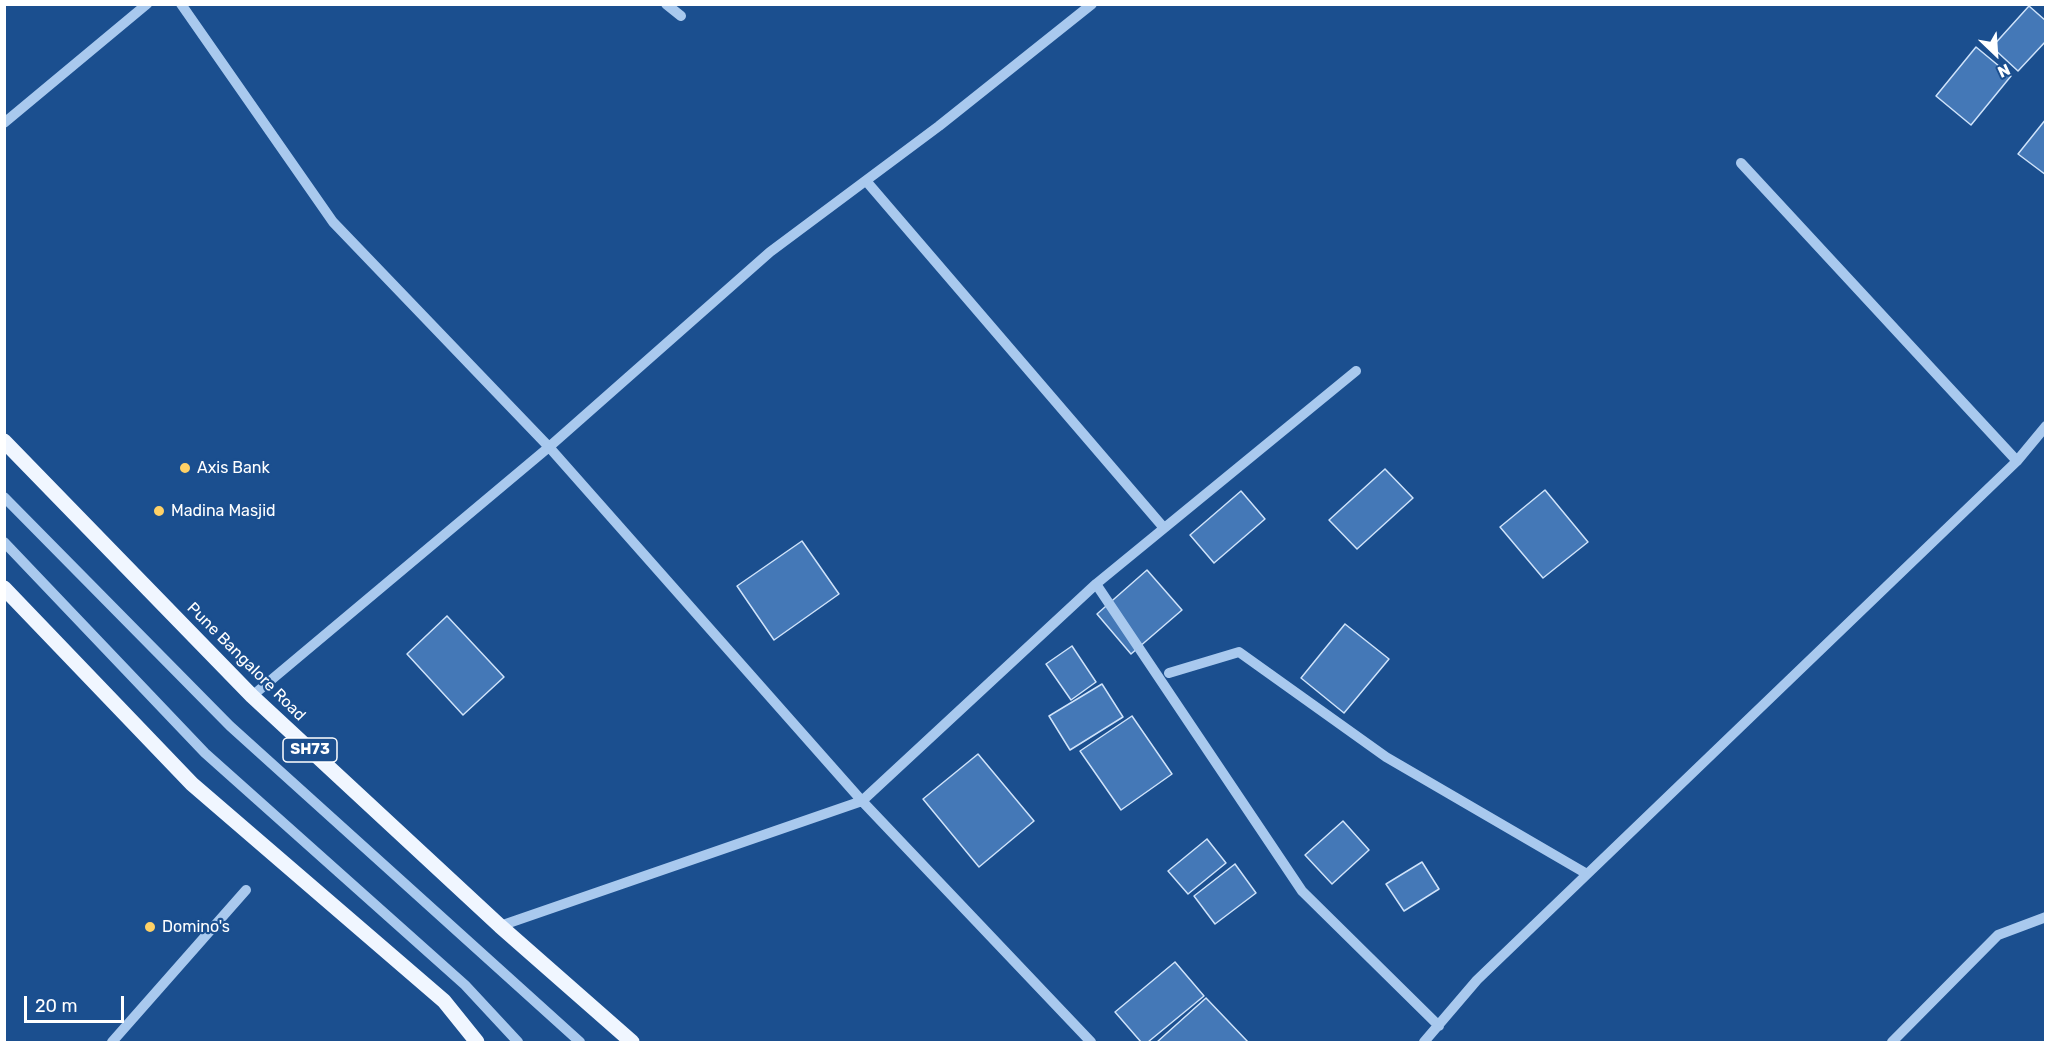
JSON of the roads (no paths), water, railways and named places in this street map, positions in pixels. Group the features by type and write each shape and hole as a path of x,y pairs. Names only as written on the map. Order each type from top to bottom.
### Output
{"main road":[{"name":"Pune Bangalore Road","path":"4,441 252,696 500,926 632,1042"},
{"path":"4,588 192,784 444,1001 477,1042"}],"street":[{"path":"4,123 147,4"},
{"path":"181,4 333,222 549,447 862,801 1091,1042"},
{"path":"666,4 681,16"},
{"path":"252,696 549,447 770,252 867,182 1092,4"},
{"path":"1741,163 2017,461"},
{"path":"867,182 1164,528"},
{"path":"500,926 862,801 1096,584 1356,371"},
{"path":"1424,1042 1477,980 2017,461 2046,426"},
{"path":"4,497 230,726 580,1042"},
{"path":"4,542 205,753 465,985 518,1042"},
{"path":"1096,584 1302,891 1439,1026"},
{"path":"1169,673 1239,652 1386,757 1587,874"},
{"path":"112,1042 246,890"},
{"path":"1892,1042 1998,935 2046,917"}],"place":[{"name":"Axis Bank","path":"185,468"},
{"name":"Madina Masjid","path":"159,511"},
{"name":"Domino's","path":"150,927"}]}
